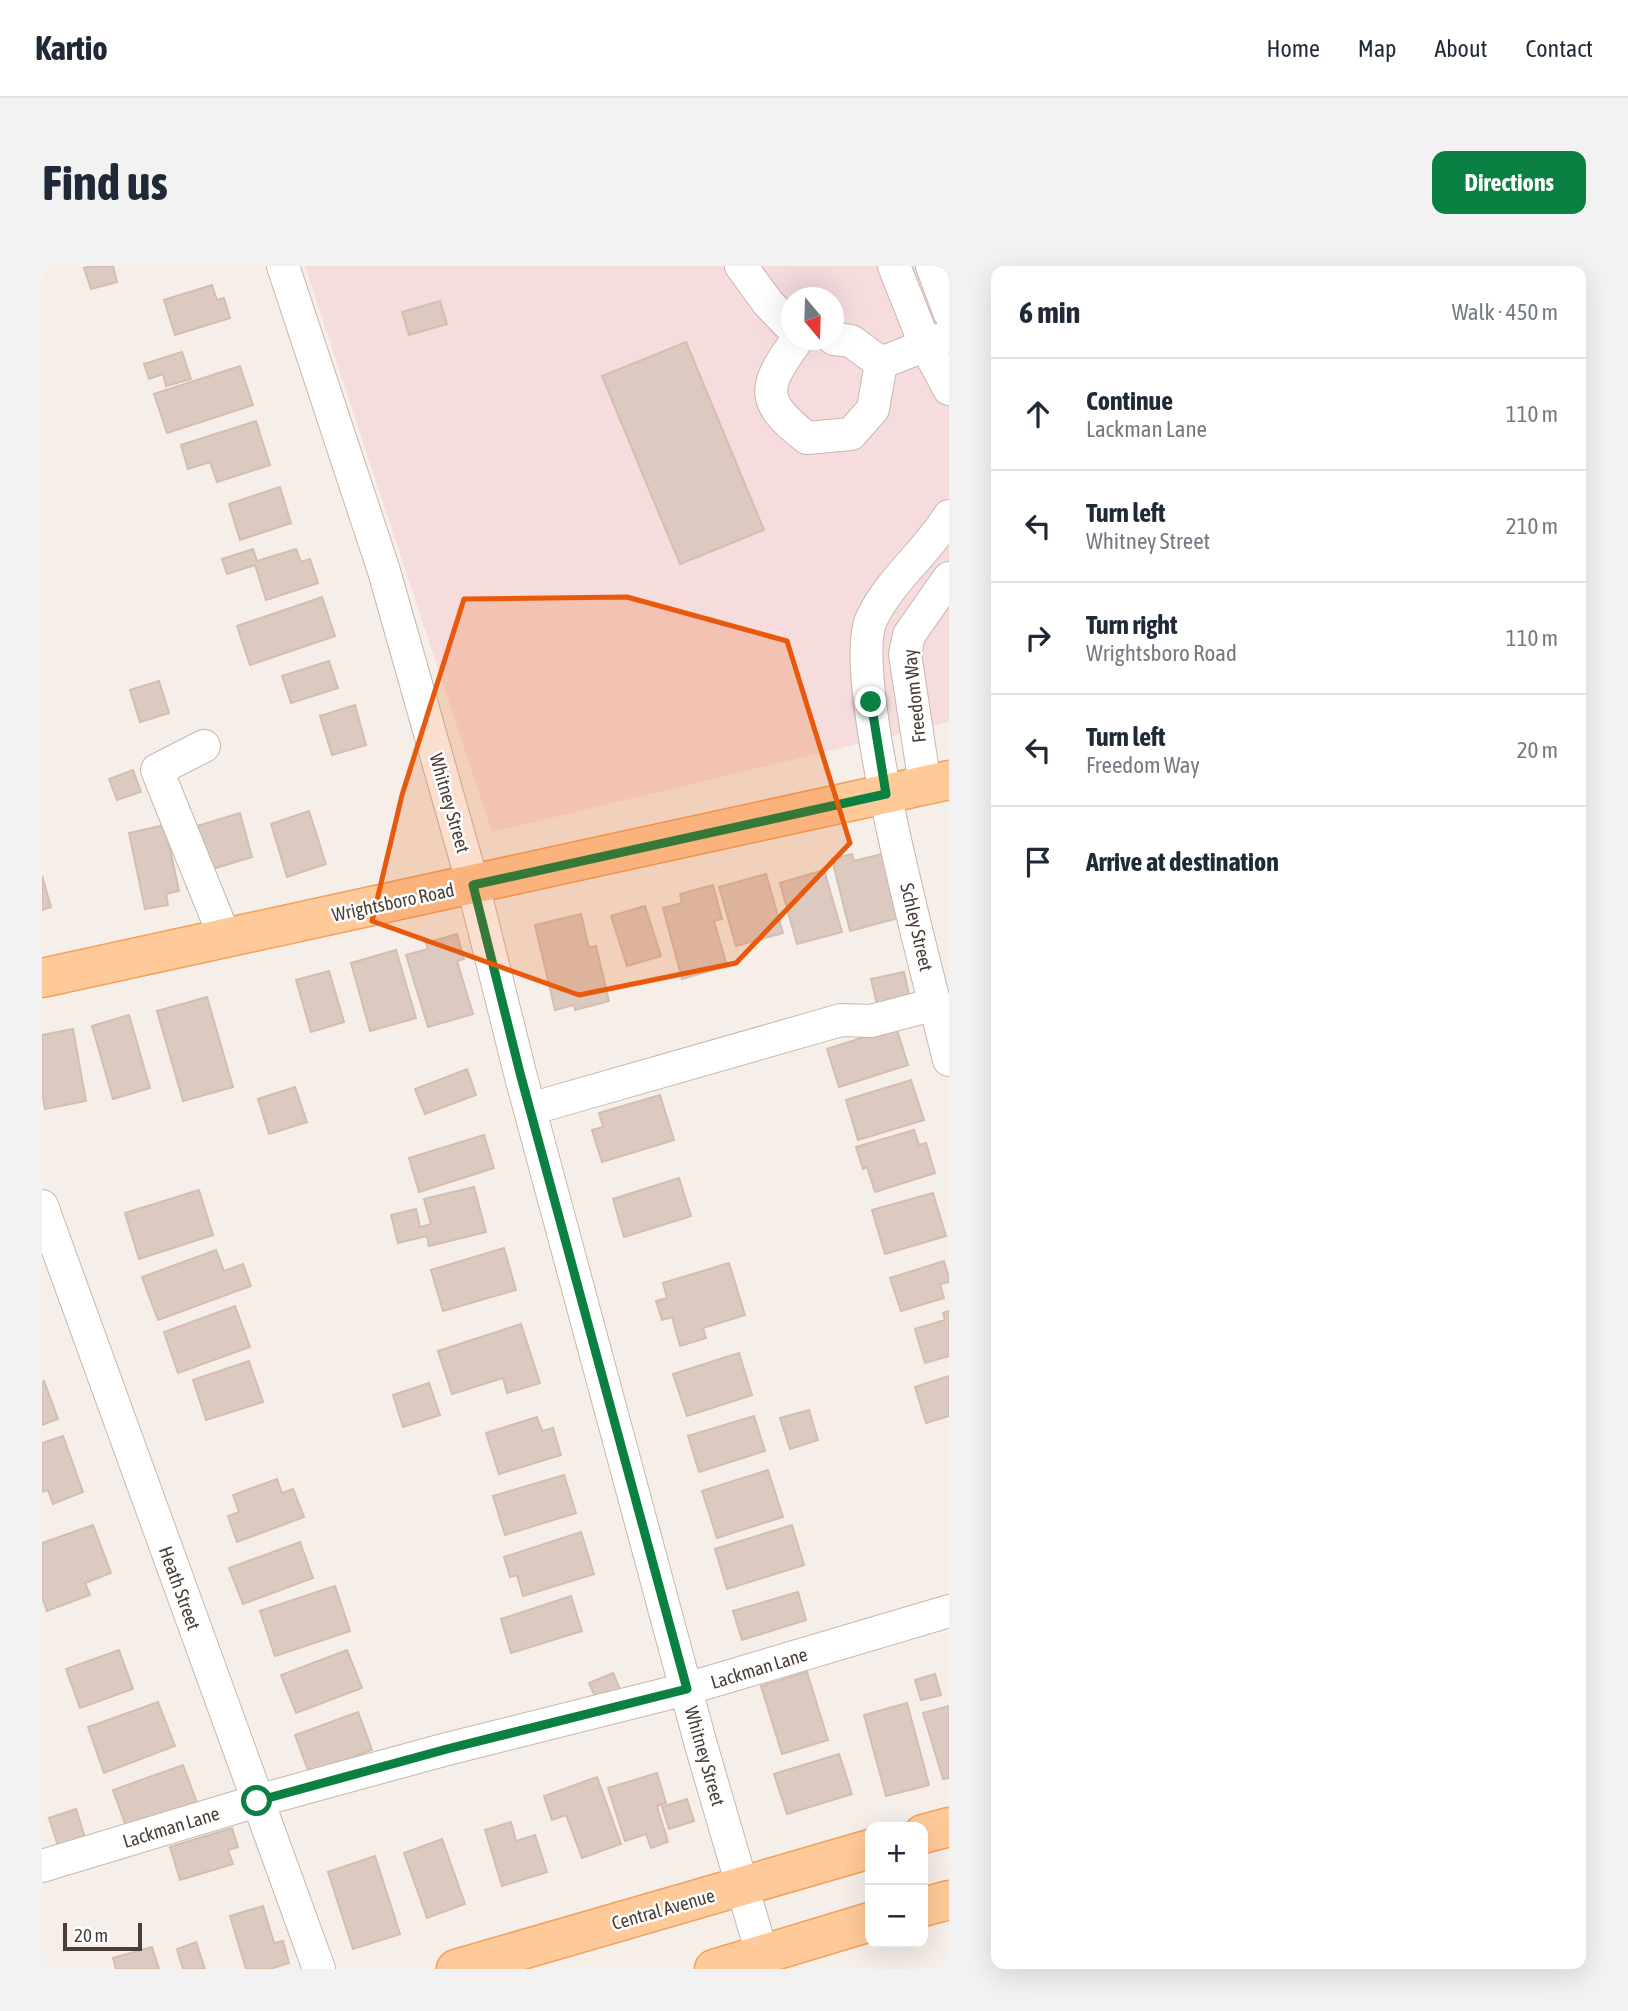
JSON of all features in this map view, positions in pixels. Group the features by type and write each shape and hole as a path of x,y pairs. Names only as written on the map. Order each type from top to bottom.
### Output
{"main road":[{"name":"Wrightsboro Road","path":"42,978 937,783"},
{"path":"928,1833 949,1827"},
{"name":"Central Avenue","path":"456,1969 865,1850"},
{"path":"928,1906 949,1900"},
{"path":"714,1969 865,1923"}],"street":[{"name":"Whitney Street","path":"283,266 384,571 473,885 530,1109 687,1689 762,1954"},
{"path":"741,266 781,317"},
{"path":"894,266 937,340 949,389"},
{"path":"932,266 949,312"},
{"path":"844,340 852,341 881,363"},
{"path":"881,363 937,340"},
{"path":"790,350 775,370 770,397 780,417 807,438 852,434 873,409 881,363"},
{"path":"886,794 865,654 871,619 949,516"},
{"name":"Freedom Way","path":"937,783 905,654 909,635 949,578"},
{"path":"204,746 157,770 225,938"},
{"name":"Schley Street","path":"886,794 949,1060"},
{"path":"530,1109 841,1020 871,1021 936,1004"},
{"name":"Heath Street","path":"42,1206 319,1969"},
{"name":"Lackman Lane","path":"42,1866 257,1801 447,1749 687,1689 949,1611"}],"highlighted area":[{"path":"627,597 787,641 850,843 736,963 579,995 372,921 402,795 464,599"}],"shaded area":[{"path":"305,266 949,266 949,722 492,832"}],"building":[{"path":"113,266 117,282 91,289 84,268"},
{"path":"212,285 217,300 224,298 230,318 175,335 164,300"},
{"path":"440,301 447,324 409,335 402,312"},
{"path":"686,342 764,530 680,564 602,376"},
{"path":"182,352 191,379 166,386 163,374 149,379 144,364"},
{"path":"240,366 253,405 167,433 154,394"},
{"path":"256,421 270,465 217,482 210,462 188,469 181,445"},
{"path":"280,487 291,523 240,540 229,504"},
{"path":"253,549 257,561 296,549 301,562 310,559 318,583 266,600 255,565 227,574 222,559"},
{"path":"322,597 335,636 250,665 237,626"},
{"path":"329,661 338,688 291,703 282,676"},
{"path":"159,681 169,713 140,722 130,690"},
{"path":"355,705 366,745 332,755 320,716"},
{"path":"133,770 141,792 117,800 109,779"},
{"path":"309,811 326,864 287,877 271,824"},
{"path":"240,813 252,857 206,871 194,827"},
{"path":"165,825 179,891 166,894 168,905 145,909 129,833"},
{"path":"886,853 902,917 850,931 832,859 852,854 854,861"},
{"path":"824,870 842,932 797,944 780,883"},
{"path":"766,874 783,933 736,946 719,887"},
{"path":"42,876 51,907 42,910"},
{"path":"713,885 722,919 714,921 727,966 682,979 663,908 682,903 680,894"},
{"path":"645,906 661,956 627,966 611,916"},
{"path":"581,914 589,948 596,946 609,1001 575,1010 574,1005 555,1010 535,925"},
{"path":"457,934 464,959 457,961 473,1014 428,1027 406,955 428,949 426,943"},
{"path":"396,950 416,1018 370,1031 351,963"},
{"path":"329,971 344,1022 311,1032 296,980"},
{"path":"904,972 911,1004 879,1012 871,979"},
{"path":"207,997 233,1087 183,1101 157,1011"},
{"path":"129,1015 150,1088 113,1099 92,1026"},
{"path":"896,1027 908,1065 839,1087 827,1049"},
{"path":"73,1029 86,1101 45,1109 42,1091 42,1035"},
{"path":"467,1069 476,1095 425,1114 415,1089"},
{"path":"911,1080 924,1120 858,1140 846,1100"},
{"path":"295,1087 307,1122 269,1134 258,1099"},
{"path":"660,1095 674,1140 602,1162 592,1130 603,1127 599,1113"},
{"path":"914,1130 919,1145 926,1143 935,1173 875,1192 867,1167 863,1169 856,1147"},
{"path":"484,1135 494,1168 419,1192 409,1158"},
{"path":"679,1178 691,1216 624,1237 613,1199"},
{"path":"474,1187 486,1232 429,1246 427,1236 398,1243 391,1215 416,1209 420,1227 431,1224 424,1199"},
{"path":"199,1190 213,1235 139,1259 125,1213"},
{"path":"933,1193 946,1236 885,1254 872,1210"},
{"path":"504,1248 516,1290 443,1311 431,1270"},
{"path":"216,1250 224,1271 243,1264 251,1286 158,1320 142,1277"},
{"path":"944,1261 949,1282 940,1284 944,1298 901,1311 890,1278"},
{"path":"729,1263 745,1315 703,1328 706,1338 680,1346 672,1317 662,1320 656,1301 667,1298 663,1283"},
{"path":"235,1306 250,1347 178,1373 164,1332"},
{"path":"949,1311 949,1356 925,1363 915,1329 945,1320 943,1313"},
{"path":"521,1324 540,1383 507,1393 503,1378 452,1394 438,1351"},
{"path":"739,1353 752,1395 687,1416 673,1374"},
{"path":"249,1361 263,1402 206,1420 193,1380"},
{"path":"949,1376 949,1416 926,1423 915,1387"},
{"path":"44,1381 58,1419 42,1425 42,1382"},
{"path":"429,1383 440,1415 403,1427 393,1395"},
{"path":"809,1410 818,1440 790,1449 780,1418"},
{"path":"754,1416 765,1451 699,1472 688,1436"},
{"path":"537,1417 542,1431 553,1428 561,1455 499,1474 486,1433"},
{"path":"63,1436 83,1492 53,1504 48,1490 42,1492 42,1443"},
{"path":"768,1470 783,1517 717,1538 702,1491"},
{"path":"564,1475 576,1513 505,1535 493,1496"},
{"path":"277,1479 282,1493 293,1489 304,1517 237,1542 228,1516 239,1512 233,1495"},
{"path":"93,1525 111,1573 85,1583 90,1595 47,1611 42,1597 42,1543"},
{"path":"792,1525 804,1565 727,1589 715,1549"},
{"path":"581,1532 594,1574 523,1596 517,1575 510,1577 504,1557"},
{"path":"300,1542 313,1578 243,1604 229,1568"},
{"path":"335,1586 350,1631 275,1656 260,1611"},
{"path":"798,1592 806,1620 742,1640 733,1611"},
{"path":"571,1596 582,1631 511,1653 501,1619"},
{"path":"119,1650 133,1689 80,1708 66,1669"},
{"path":"347,1650 362,1688 296,1713 281,1675"},
{"path":"807,1672 828,1740 782,1754 761,1686"},
{"path":"613,1673 621,1692 597,1701 589,1683"},
{"path":"935,1674 941,1695 921,1700 915,1680"},
{"path":"158,1702 175,1746 104,1773 88,1727"},
{"path":"907,1703 929,1785 886,1796 864,1715"},
{"path":"949,1706 949,1778 943,1779 923,1713"},
{"path":"358,1712 372,1750 309,1773 295,1735"},
{"path":"839,1754 852,1794 787,1814 774,1774"},
{"path":"183,1765 197,1803 127,1829 113,1790"},
{"path":"657,1773 666,1803 657,1806 668,1842 651,1848 646,1834 625,1841 608,1788"},
{"path":"597,1777 621,1844 582,1858 566,1815 552,1820 544,1796"},
{"path":"687,1799 694,1821 669,1829 662,1807"},
{"path":"76,1809 88,1847 61,1855 49,1818"},
{"path":"511,1822 516,1841 535,1835 547,1872 502,1886 485,1830"},
{"path":"232,1828 238,1847 228,1850 233,1864 180,1880 170,1847"},
{"path":"442,1839 465,1904 427,1918 404,1853"},
{"path":"375,1856 400,1934 353,1949 328,1872"},
{"path":"263,1906 274,1943 283,1941 289,1963 270,1969 246,1969 230,1916"},
{"path":"196,1942 205,1969 183,1969 177,1949"},
{"path":"152,1947 159,1969 116,1969 113,1958"}],"route":[{"path":"257,1801 447,1749 687,1689 520,1073 473,885 886,794 871,702"}]}
